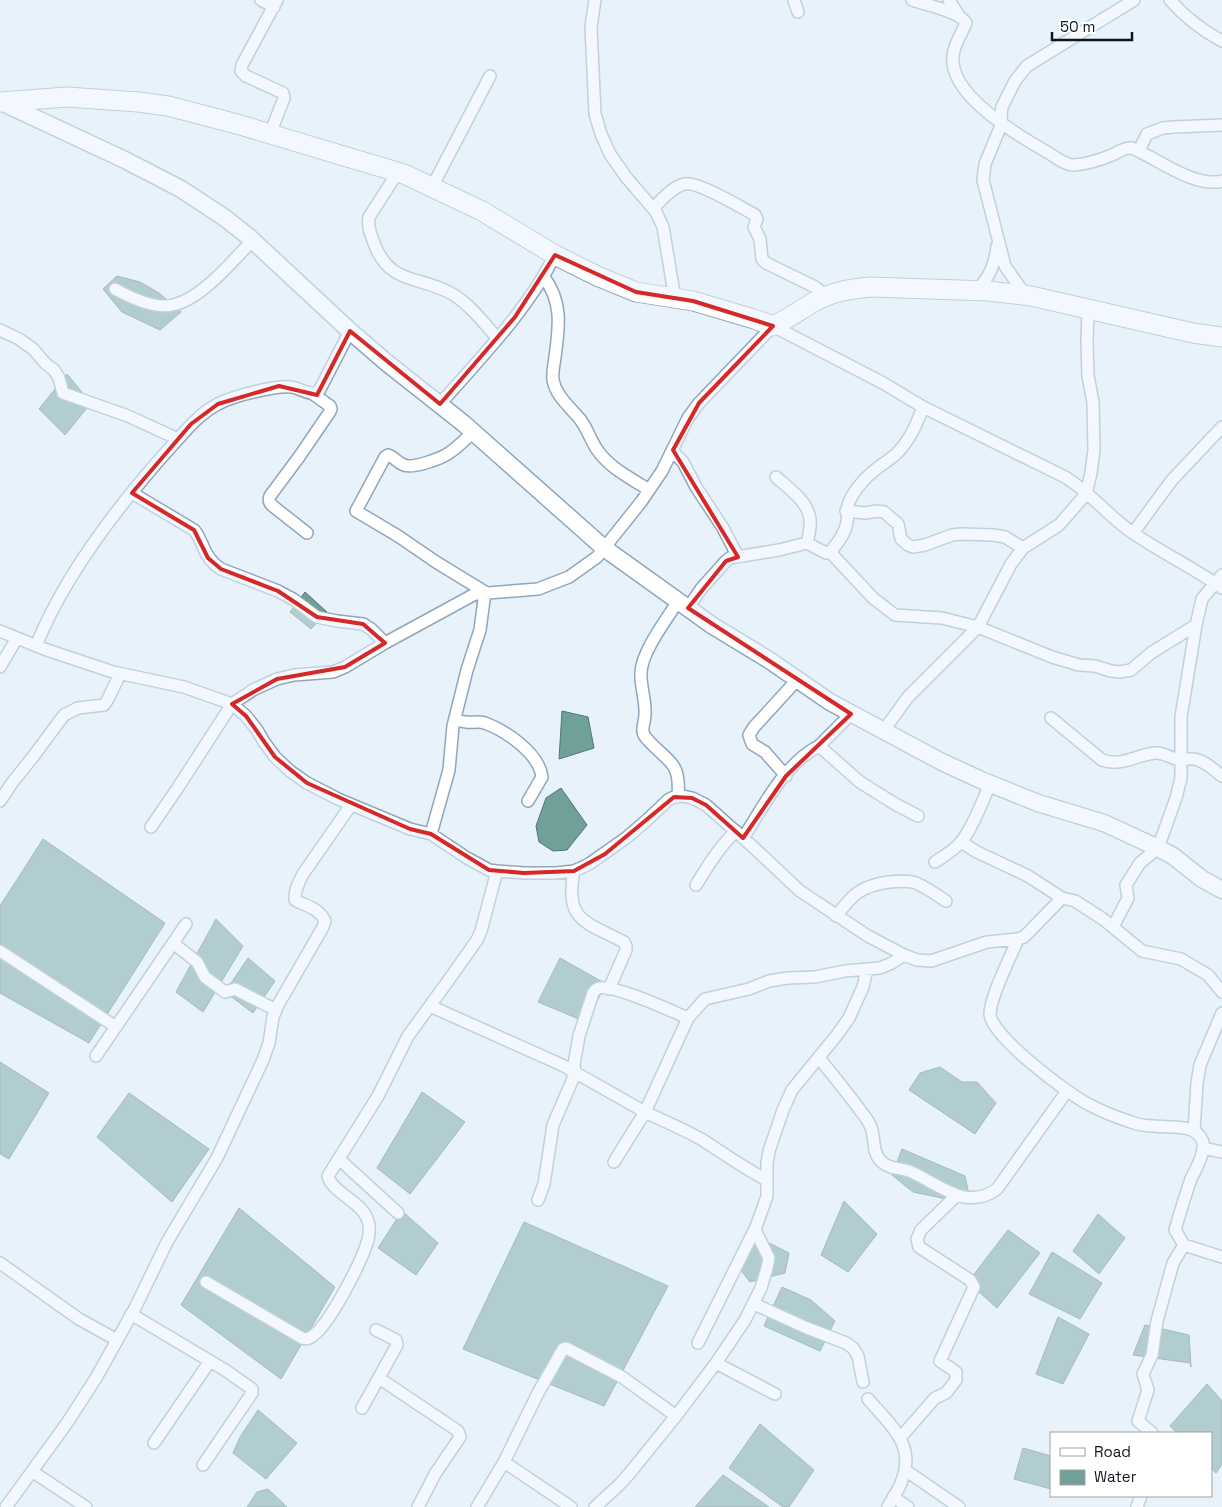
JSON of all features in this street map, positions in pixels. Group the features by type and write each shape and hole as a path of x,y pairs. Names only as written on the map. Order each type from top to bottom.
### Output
{"main road":[{"path":"0,102 67,97 138,102 168,106 237,124 398,172 482,211 555,255 597,276 636,292 693,301 773,326 826,296 851,288 870,287 976,291 1031,296 1192,333 1222,337"}],"street":[{"path":"261,0 276,3 241,71 246,76 283,93 284,98 270,134"},
{"path":"595,0 591,27 595,114 610,154 626,177 653,208 664,226 675,298"},
{"path":"794,0 798,12"},
{"path":"912,0 964,19 966,23 954,52 953,62 958,78 971,97 981,108 1002,124 1062,162 1073,165 1091,162 1107,157 1126,147 1139,151 1175,170 1204,182 1222,181"},
{"path":"949,0 959,16"},
{"path":"1031,296 1021,289 1005,266 983,180 985,164 1002,124 1002,107 1015,80 1027,66 1134,0"},
{"path":"1170,0 1188,18 1222,41"},
{"path":"432,187 490,76"},
{"path":"0,102 125,160 181,189 225,218 253,240 387,364 440,404 604,548 713,626 830,702 942,762 990,784 1038,803 1104,823 1158,848 1173,856 1202,879 1222,890"},
{"path":"1139,151 1147,134 1163,128 1222,125"},
{"path":"398,172 368,222 380,257 386,266 402,276 445,289 456,296 467,305 497,338"},
{"path":"653,208 682,184 695,184 714,193 755,215 757,219 754,227 760,239 762,259 766,263 815,287 826,296"},
{"path":"115,289 140,302 167,306 175,305 187,300 210,284 253,240"},
{"path":"976,291 993,268 998,240"},
{"path":"440,404 516,317 544,277 555,255"},
{"path":"544,277 553,291 558,304 558,328 553,381 559,395 580,420 598,452 610,464 649,490"},
{"path":"884,730 908,697 978,627 1011,564 1023,548 1059,525 1086,494 1094,450 1094,402 1088,376 1088,310"},
{"path":"151,827 232,704 265,683 294,675 333,672 474,594 538,589 570,577 589,564 604,548 662,471 688,418 699,403 773,326 883,383 923,407 1066,477 1133,533 1220,582 1202,599 1196,625 1181,717 1181,778 1176,798 1158,848 1140,863 1126,885 1128,898 1113,927"},
{"path":"0,330 19,339 33,349 54,370 59,378 63,392 146,423 178,439"},
{"path":"313,394 318,393 321,388 350,331"},
{"path":"36,646 52,612 101,533 132,493 191,424 218,404 279,386 292,387 313,394 330,406 329,413 269,499 274,507 307,532"},
{"path":"830,552 846,529 848,516 846,511 849,500 875,469 891,459 906,443 914,432 923,407"},
{"path":"1133,533 1172,480 1222,427"},
{"path":"473,432 448,454 434,460 408,466 391,456 385,457 356,511 485,592"},
{"path":"672,451 683,462 696,487 723,528 738,557"},
{"path":"776,477 798,497 808,512 810,519 808,543"},
{"path":"132,493 194,530 198,534 208,558 221,570 278,591 293,599 317,617 363,624 385,643"},
{"path":"846,511 865,514 877,511 884,512 898,524 901,539 913,547 925,546 952,535 961,534 993,535 1005,538 1023,548"},
{"path":"678,796 679,782 673,764 646,739 643,733 645,714 641,670 646,652 683,604 701,589 726,561 738,557 808,543 826,553 830,552 873,598 895,615 942,618 978,627 1068,662 1095,666 1111,671 1131,670 1151,653 1196,625"},
{"path":"431,834 450,770 455,718 467,670 480,630 485,592"},
{"path":"0,631 36,646 120,674 184,687 232,704 246,716 276,757 290,772 307,783 351,805 410,830 431,834 481,866 497,872 556,873 574,871 605,854 647,820 668,800 678,796 692,798 706,805 740,834 800,891 836,916 868,936 917,960 931,961 987,942 1018,939 1024,936 1062,898"},
{"path":"0,667 17,638"},
{"path":"0,801 64,714 78,708 104,705 120,674"},
{"path":"786,776 765,752 752,744 749,735 797,680"},
{"path":"696,885 727,839 740,834 796,765 819,746 851,714"},
{"path":"455,718 465,722 485,723 503,732 526,749 535,760 542,777 528,800"},
{"path":"1051,718 1102,760 1110,763 1118,763 1153,753 1160,753 1181,761 1190,758 1200,761 1222,776"},
{"path":"819,746 860,782 918,816"},
{"path":"935,862 961,842 980,809 990,784"},
{"path":"6,1507 68,1423 117,1340 167,1242 217,1158 269,1043 271,1025 276,1010 325,921 316,910 295,900 294,896 298,884 351,805"},
{"path":"961,842 977,852 1028,876 1062,898 1076,901 1113,927 1142,951 1181,959 1208,975 1222,992"},
{"path":"574,871 571,896 575,912 581,919 624,942 626,946 626,950 609,988"},
{"path":"206,1282 302,1338 308,1339 326,1323 355,1272 369,1238 369,1222 365,1213 328,1176 378,1096 408,1036 477,940 497,872"},
{"path":"836,916 847,902 866,887 892,882 907,881 915,883 946,901"},
{"path":"96,1056 186,924"},
{"path":"1018,939 1002,975 990,1011 990,1017 1018,1051 1036,1067 1085,1103 1131,1122 1156,1127 1179,1127 1194,1131 1199,1135 1203,1141 1204,1148 1175,1230 1184,1245 1194,1250 1222,1257"},
{"path":"173,944 197,962 205,977 225,992 235,989 276,1010"},
{"path":"0,951 116,1027"},
{"path":"614,1162 645,1112 688,1018 705,999 749,989 769,981 880,968 904,955"},
{"path":"698,1343 756,1227 767,1196 769,1151 792,1090 849,1018 863,987 867,969"},
{"path":"538,1200 544,1184 553,1126 575,1072 574,1064 579,1036 595,990 609,988 688,1018"},
{"path":"430,1006 542,1055 575,1072 645,1112 684,1130 745,1169 767,1180"},
{"path":"1194,1131 1200,1065 1222,1013"},
{"path":"819,1058 870,1124 876,1156 880,1161 885,1165 908,1171 962,1197 986,1196 997,1189 1067,1090"},
{"path":"1204,1148 1222,1152"},
{"path":"339,1159 398,1212"},
{"path":"900,1438 935,1398 946,1393 956,1380 956,1372 940,1361 974,1287 970,1280 919,1247 917,1239 921,1230 956,1195"},
{"path":"596,1507 619,1486 676,1416 716,1363 745,1320 754,1304 768,1268 768,1258 756,1232 756,1227"},
{"path":"1151,1432 1138,1421 1148,1390 1143,1374 1152,1355 1157,1321 1173,1263 1184,1245"},
{"path":"0,1263 79,1319 117,1340"},
{"path":"754,1304 846,1343 858,1356 863,1382"},
{"path":"131,1314 210,1361 252,1389 252,1393 203,1465"},
{"path":"362,1408 397,1342 376,1330"},
{"path":"477,1507 504,1462 538,1393 563,1349 566,1348 622,1377 676,1416"},
{"path":"154,1443 210,1361"},
{"path":"716,1363 775,1394"},
{"path":"379,1378 460,1434 460,1437 435,1474 418,1507"},
{"path":"868,1399 900,1438 906,1452 905,1470 901,1483 890,1502 908,1507"},
{"path":"504,1462 570,1507"},
{"path":"905,1470 959,1507"},
{"path":"33,1472 86,1507"}],"highlighted area":[{"path":"555,255 636,292 693,301 773,326 699,403 673,450 738,557 726,561 688,608 851,714 786,776 743,838 706,805 692,798 674,797 605,854 574,871 524,873 489,870 431,834 410,829 307,783 275,757 246,716 232,704 277,679 345,667 385,643 363,624 317,617 278,591 221,569 208,558 194,530 132,493 191,424 218,404 279,386 317,395 350,331 440,404 515,317"}],"water":[{"path":"117,276 140,282 159,293 181,312 160,330 122,312 103,289"},
{"path":"67,374 91,403 65,435 39,409"},
{"path":"305,592 327,612 311,629 290,612"},
{"path":"562,711 588,717 594,748 559,759"},
{"path":"561,788 587,825 567,850 553,851 539,842 536,826 546,798"},
{"path":"43,839 165,923 89,1043 0,993 0,906"},
{"path":"216,919 243,946 203,1012 176,992"},
{"path":"248,958 275,981 253,1013 225,992"},
{"path":"560,958 606,984 586,1022 538,1002"},
{"path":"0,1062 49,1093 9,1159 0,1154"},
{"path":"940,1067 962,1082 977,1082 996,1103 975,1134 909,1090 920,1073"},
{"path":"422,1092 465,1122 410,1194 377,1168"},
{"path":"129,1093 209,1149 172,1202 97,1137"},
{"path":"902,1149 965,1176 971,1204 913,1192 892,1175"},
{"path":"844,1201 877,1234 848,1272 821,1255"},
{"path":"239,1208 335,1287 281,1379 181,1305"},
{"path":"402,1211 438,1243 416,1275 378,1248"},
{"path":"1098,1214 1125,1238 1099,1274 1073,1251"},
{"path":"524,1222 668,1286 604,1406 463,1349"},
{"path":"1008,1230 1040,1253 997,1308 968,1282"},
{"path":"751,1234 789,1253 785,1273 750,1282 736,1264"},
{"path":"1052,1252 1102,1283 1080,1319 1029,1294"},
{"path":"782,1287 811,1300 835,1321 820,1351 764,1326"},
{"path":"1058,1317 1089,1334 1063,1384 1036,1374"},
{"path":"1145,1325 1189,1335 1191,1367 1190,1363 1133,1355"},
{"path":"1207,1384 1222,1401 1222,1464 1216,1473 1212,1469 1212,1432 1176,1432 1170,1426"},
{"path":"258,1410 297,1443 266,1479 233,1453 240,1437"},
{"path":"760,1424 814,1470 789,1507 783,1507 729,1468"},
{"path":"1023,1448 1050,1456 1050,1489 1014,1479"},
{"path":"723,1475 769,1507 695,1507"},
{"path":"268,1489 287,1507 247,1507 257,1492"}]}
